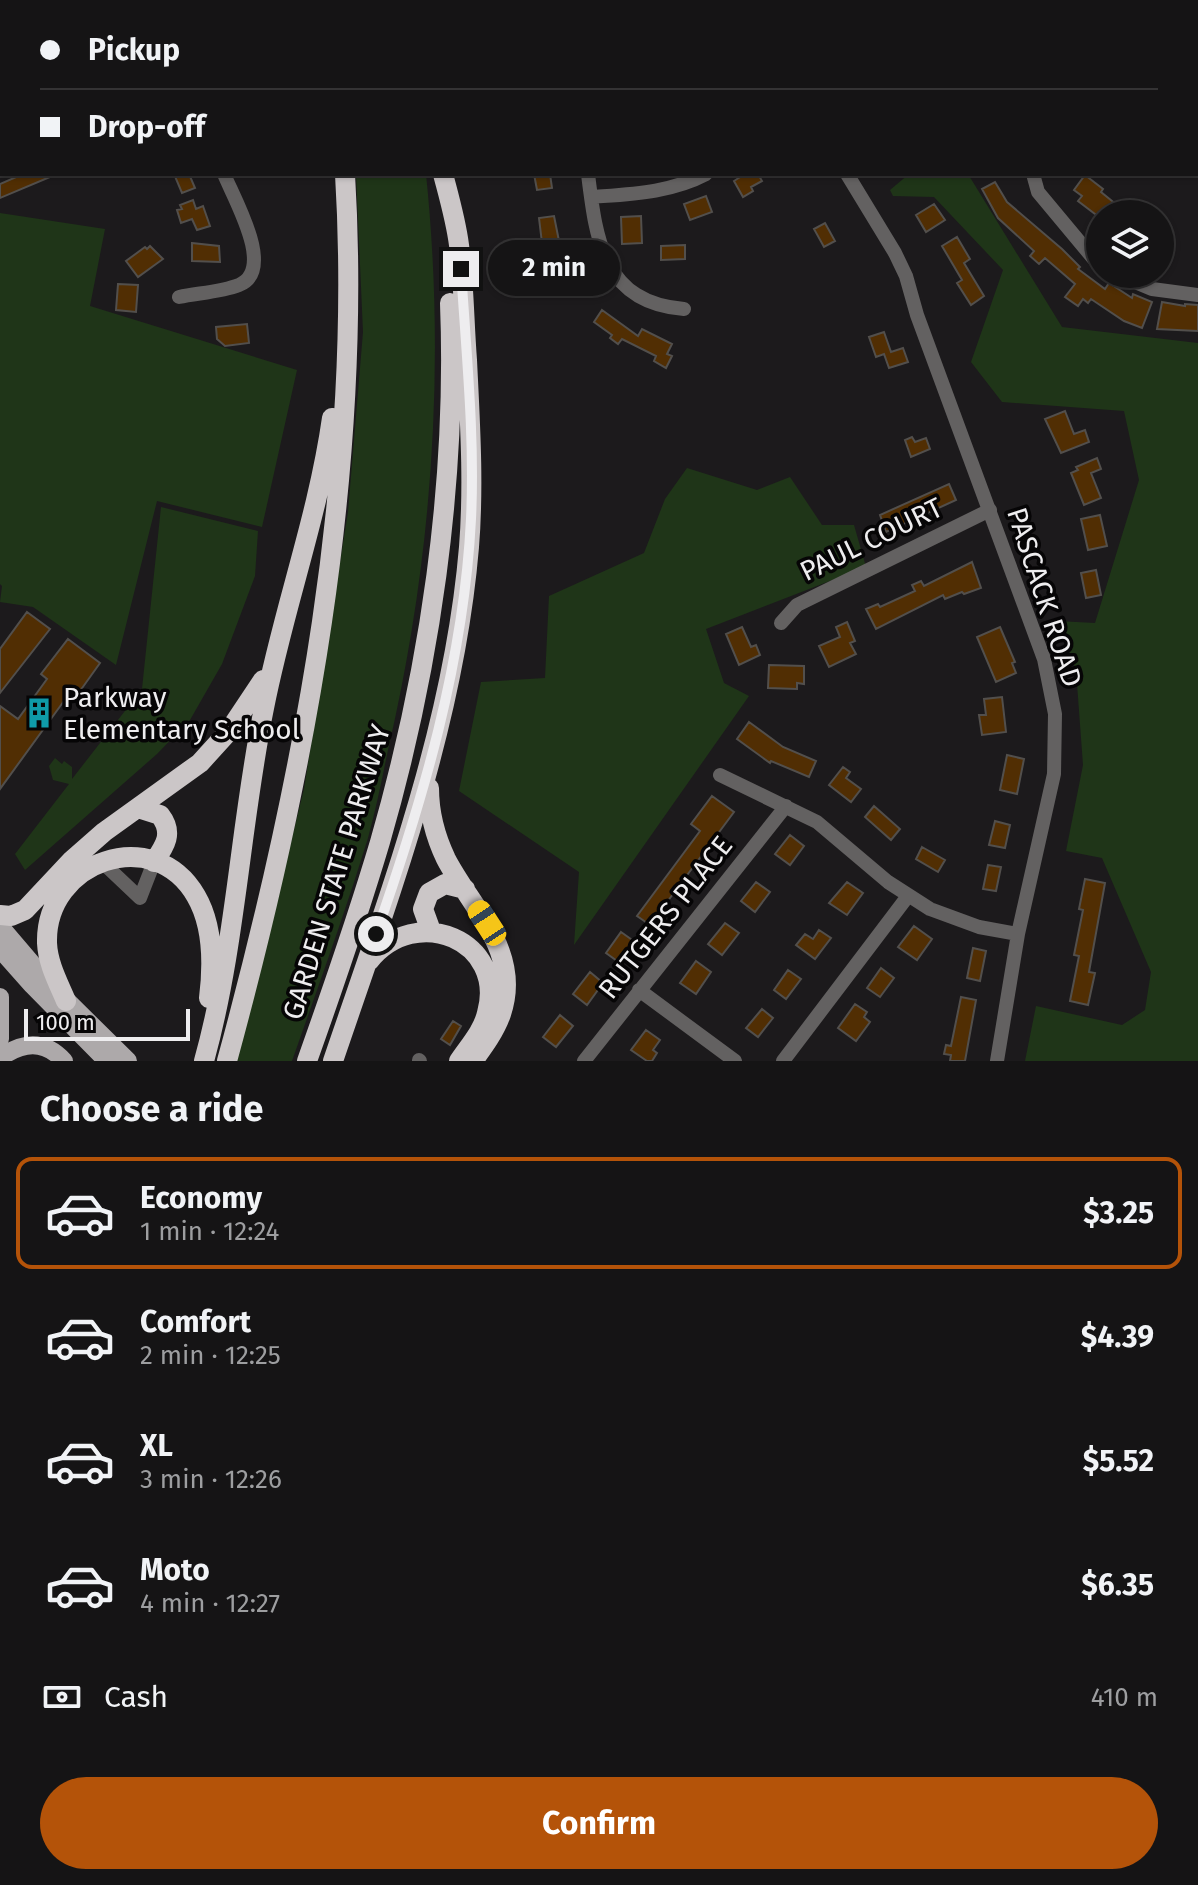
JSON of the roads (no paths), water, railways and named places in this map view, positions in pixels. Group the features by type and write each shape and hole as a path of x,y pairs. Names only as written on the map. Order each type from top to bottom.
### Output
{"highway":[{"name":"GARDEN STATE PARKWAY","path":"227,1061 261,929 289,797 318,633 341,455 349,336 345,176"},
{"name":"GARDEN STATE PARKWAY","path":"307,1061 380,840 410,724 430,617 445,483 451,362 443,176"},
{"path":"333,1061 429,770 462,604 472,490 459,244 443,176"},
{"path":"203,1061 226,967 258,736 275,655 302,563 324,471 349,255"},
{"path":"0,915 11,916 25,910 87,847 183,777 214,748 252,699 275,655"},
{"path":"429,770 432,821 445,857 499,945 506,978 505,1001 497,1023 473,1061"},
{"path":"138,808 155,812 168,828 167,840 154,862"},
{"path":"66,1001 48,956 49,921 56,901 67,885 102,862 134,857 154,862 174,872 189,886 201,905 208,928 210,990 203,1061"},
{"path":"431,931 423,909 429,893 445,884 465,889"},
{"path":"366,964 390,941 409,933 431,931 457,939 471,951 483,966 489,984 489,1001 486,1018 459,1061"}],"main road":[{"path":"0,926 66,1001 128,1061"},
{"path":"0,949 107,1061"},
{"path":"0,997 0,1039"},
{"path":"0,1058 18,1047 33,1045 47,1047 64,1061"}],"street":[{"path":"179,297 242,284 253,274 257,258 225,176"},
{"path":"588,176 601,250 619,279 646,299 684,309"},
{"path":"591,197 651,192 701,176"},
{"name":"PASCACK ROAD","path":"848,176 906,276 1044,659 1055,714 1054,774 1018,934 997,1061"},
{"path":"1034,176 1038,192 1086,247"},
{"path":"1150,288 1198,295"},
{"name":"PAUL COURT","path":"781,623 797,605 990,510"},
{"path":"720,775 826,828 908,896 952,919 1018,934"},
{"name":"RUTGERS PLACE","path":"584,1061 786,806"},
{"path":"102,862 140,898 154,862"},
{"path":"783,1061 908,896"},
{"path":"639,990 735,1061"}],"place":[{"name":"Parkway Elementary School","path":"39,713"}]}
